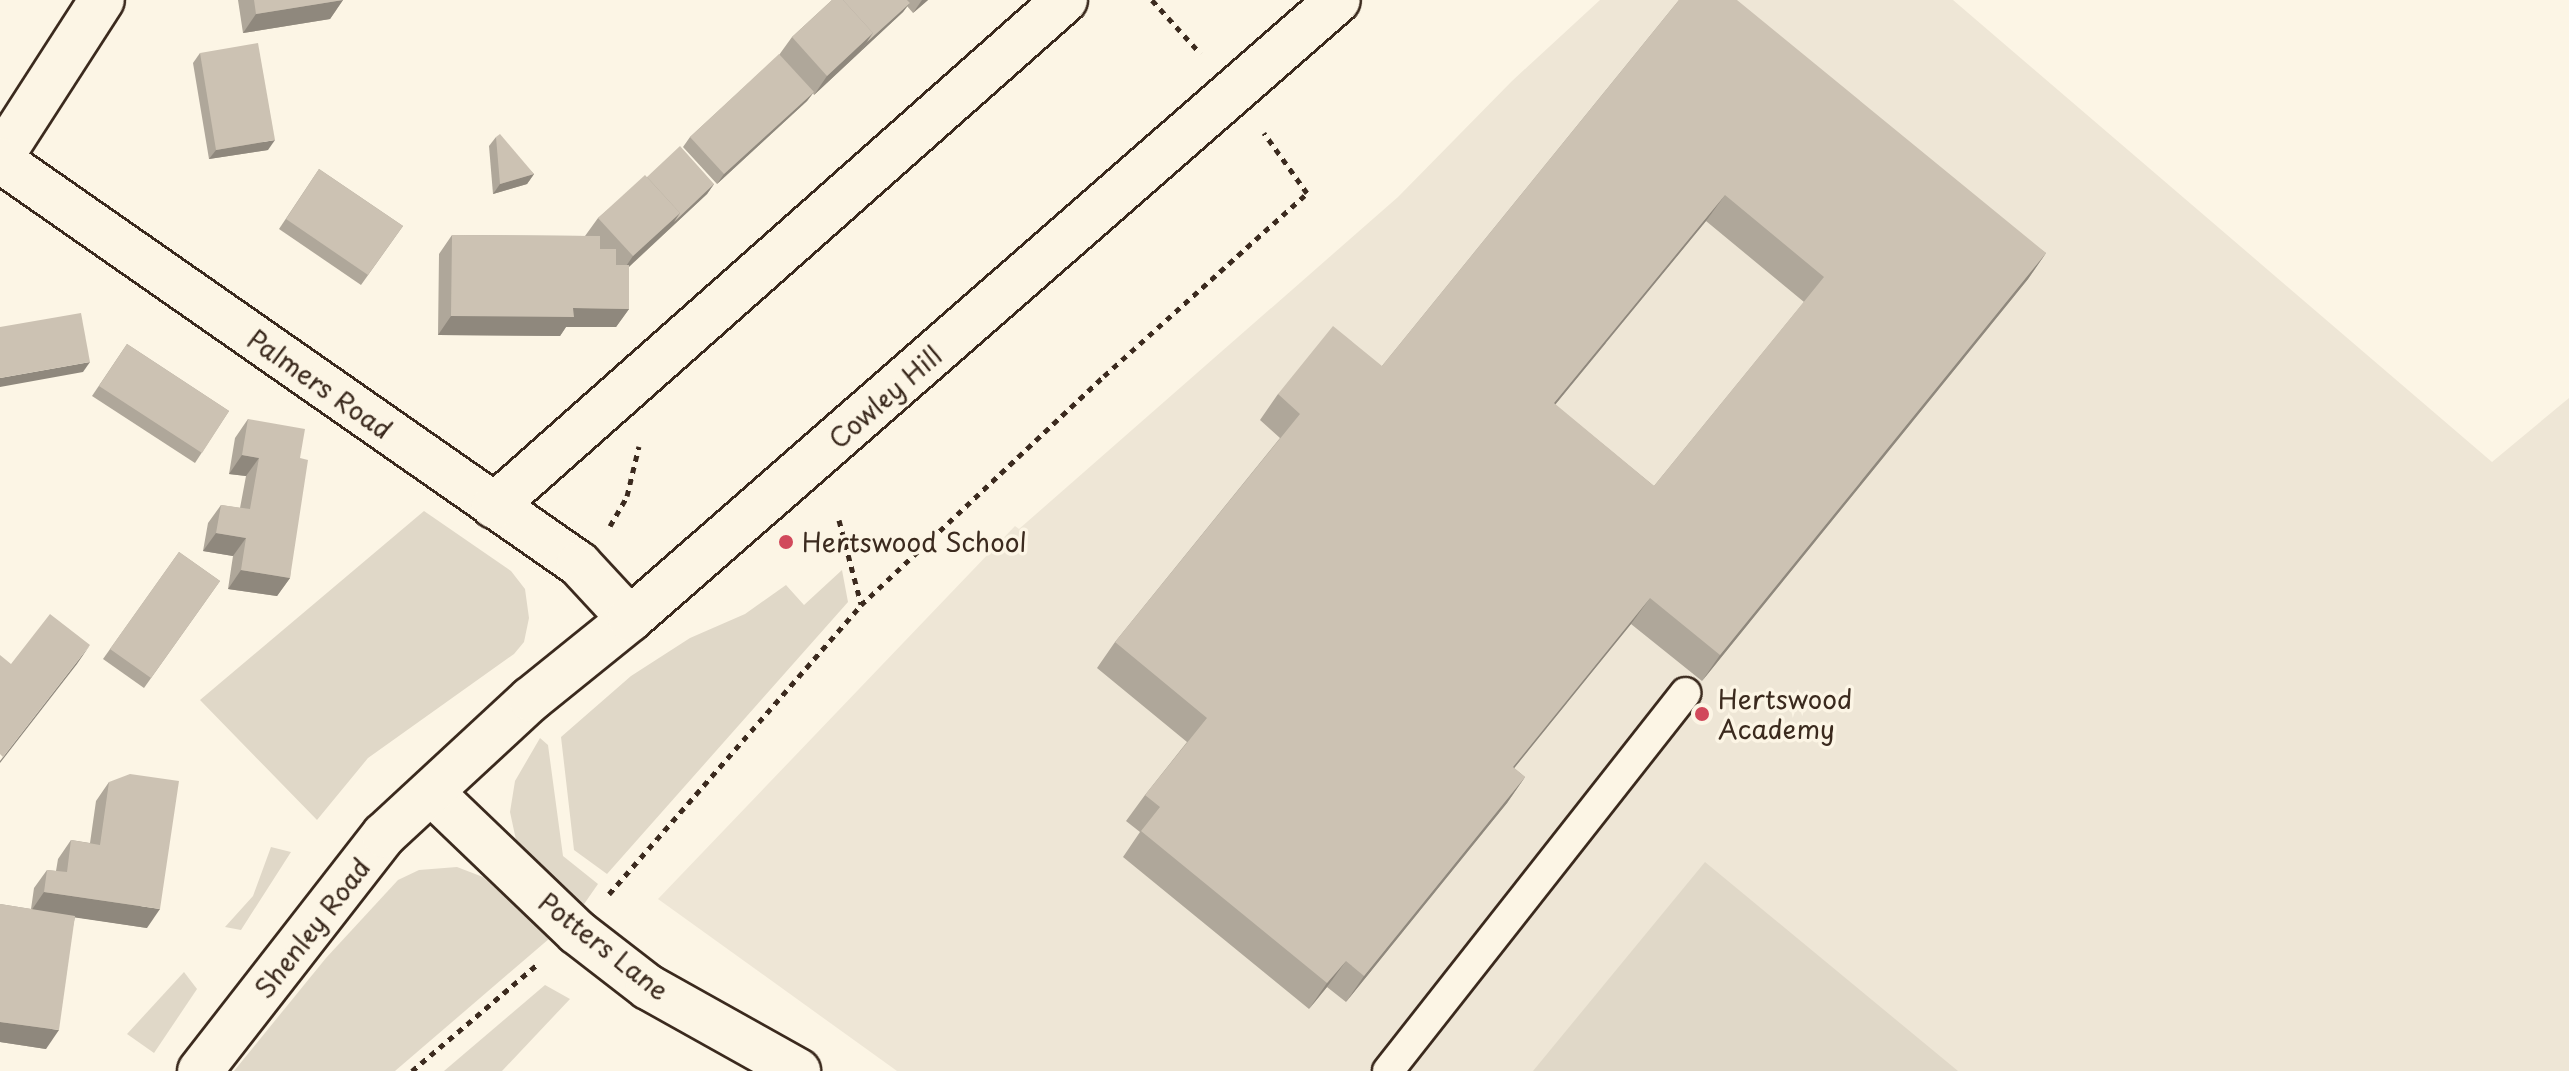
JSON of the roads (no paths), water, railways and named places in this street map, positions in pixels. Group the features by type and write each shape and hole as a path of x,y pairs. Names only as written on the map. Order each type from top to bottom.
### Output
{"street":[{"path":"0,159 102,0"},
{"path":"494,506 1065,0"},
{"name":"Cowley Hill","path":"432,793 531,699 630,619 1338,0"},
{"name":"Palmers Road","path":"0,159 579,564 630,619"},
{"name":"Potters Lane","path":"432,793 577,932 648,987 798,1071"},
{"name":"Shenley Road","path":"200,1071 384,835 432,793"}],"lane":[{"path":"1388,1071 1685,693"}],"place":[{"name":"Hertswood School","path":"786,542"},
{"name":"Hertswood Academy","path":"1702,714"}]}
